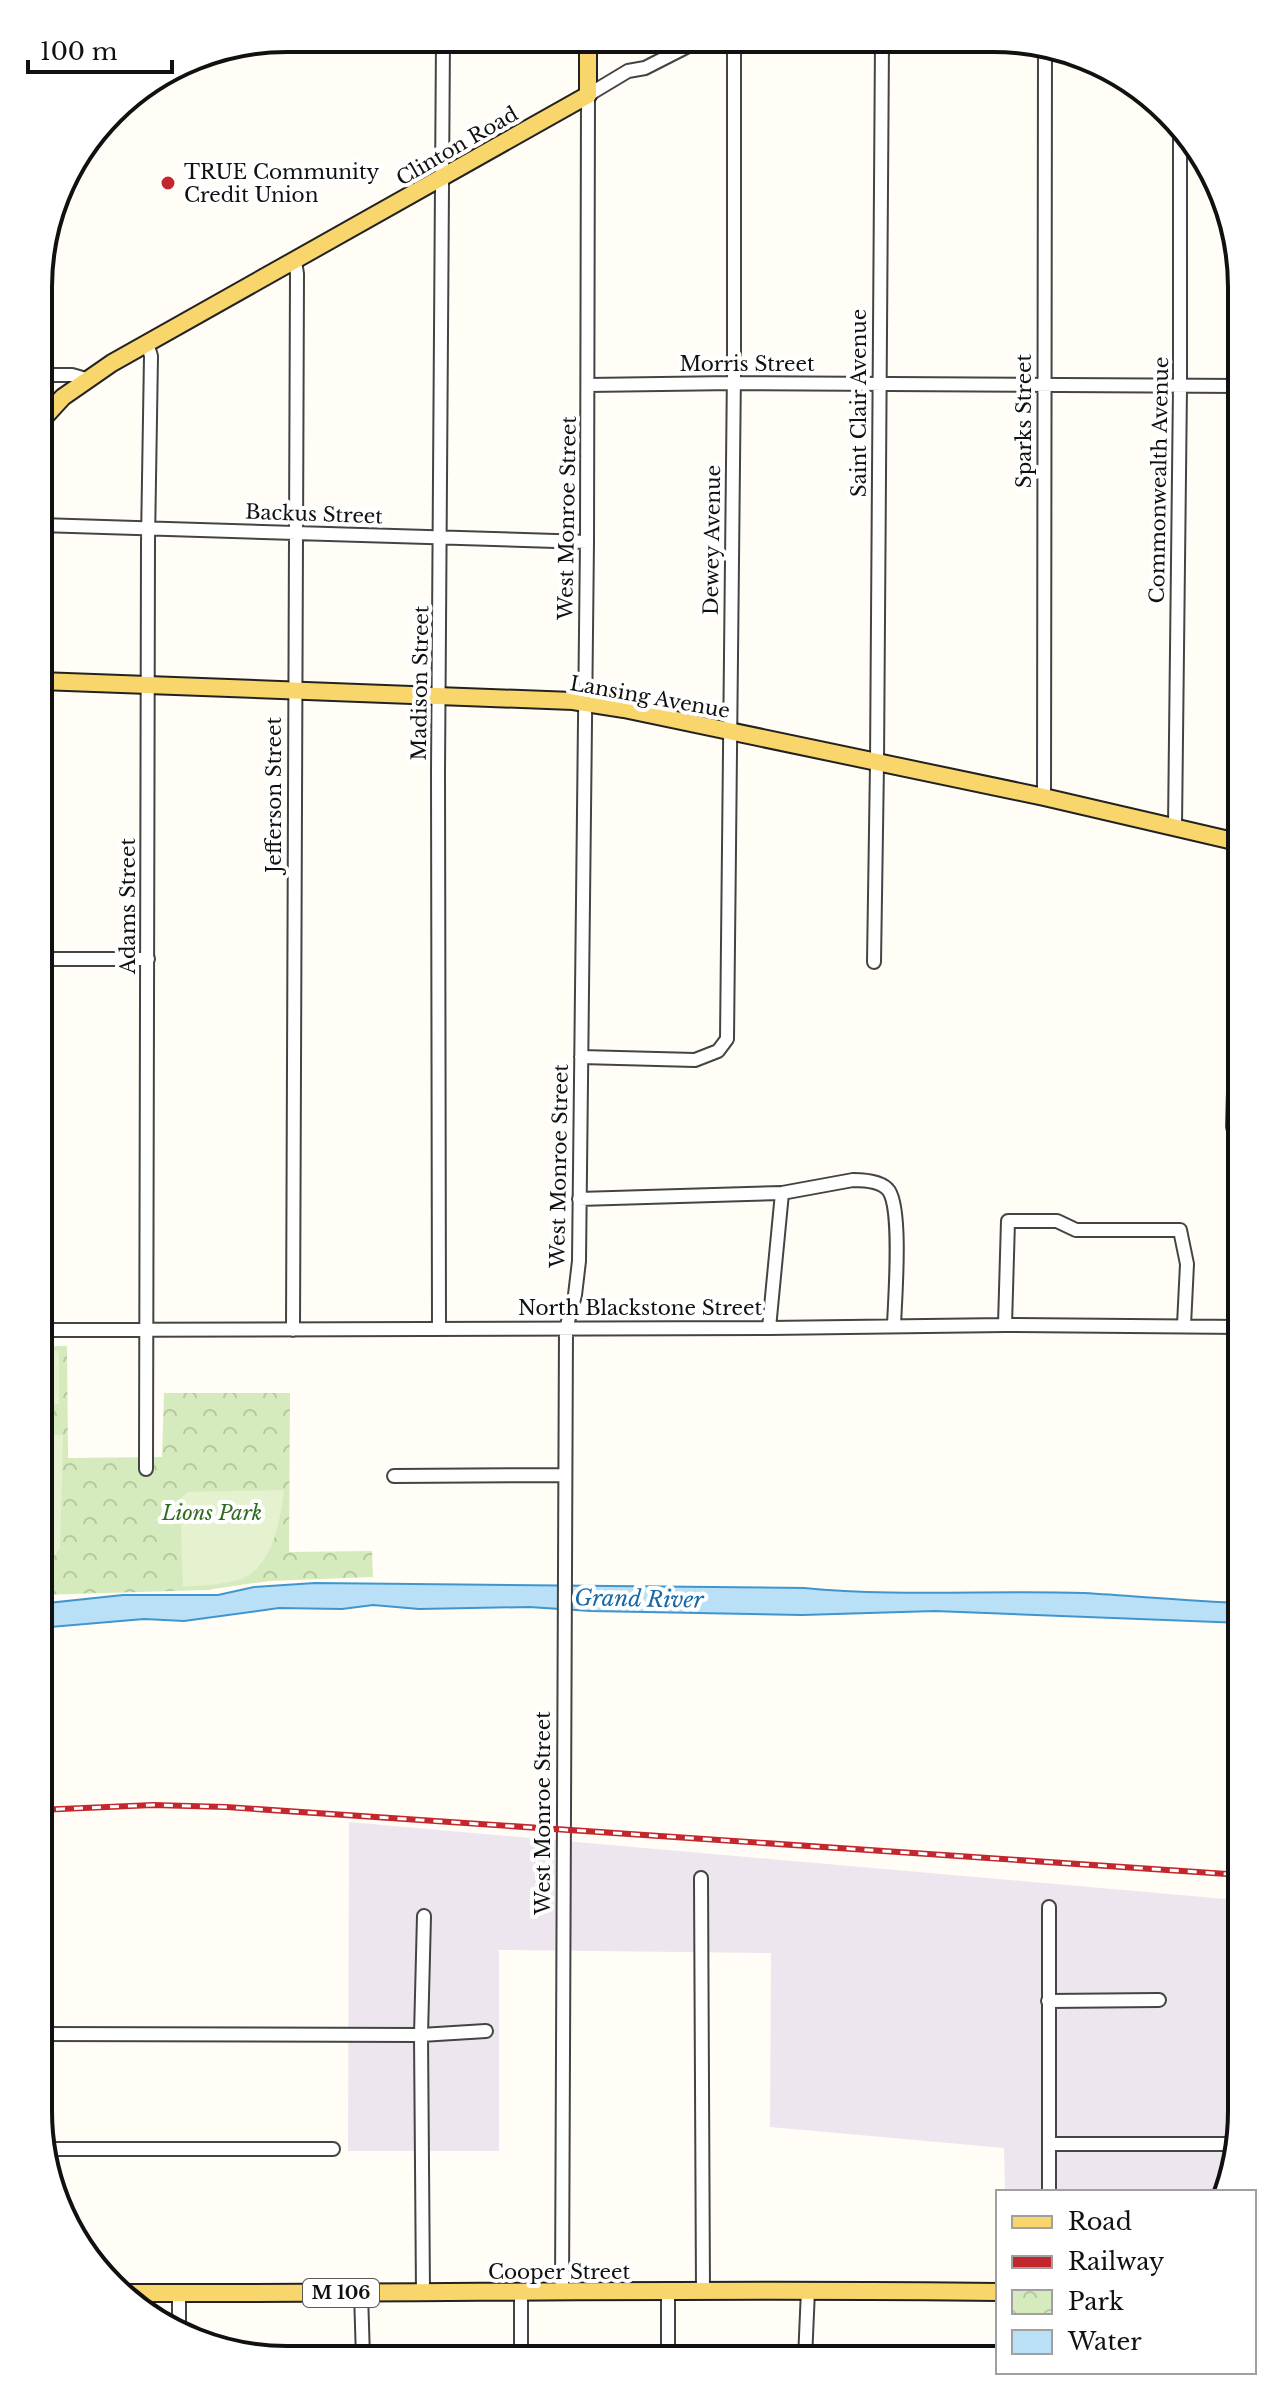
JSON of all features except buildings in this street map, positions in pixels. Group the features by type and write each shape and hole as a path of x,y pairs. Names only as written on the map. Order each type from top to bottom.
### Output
{"main road":[{"name":"West Monroe Street","path":"588,53 588,95"},
{"name":"Clinton Road","path":"52,408 86,379 147,343 588,95"},
{"name":"Lansing Avenue","path":"52,681 573,701 1044,797 1228,840"},
{"name":"Cooper Street","path":"139,2293 996,2292"}],"street":[{"name":"Clinton Road","path":"588,95 628,71 645,68 676,52"},
{"name":"Dewey Avenue","path":"581,1057 695,1060 718,1051 727,1039 734,52"},
{"name":"Saint Clair Avenue","path":"874,962 882,52"},
{"name":"Madison Street","path":"439,1328 443,53"},
{"name":"Sparks Street","path":"1044,797 1045,58"},
{"name":"West Monroe Street","path":"562,2292 566,1329 575,1295 579,1261 587,542 588,95"},
{"name":"Commonwealth Avenue","path":"1175,826 1180,146"},
{"name":"Jefferson Street","path":"293,1330 295,261"},
{"name":"Adams Street","path":"146,1469 151,356 147,343"},
{"path":"52,375 86,379"},
{"name":"Morris Street","path":"588,385 1228,386"},
{"name":"Backus Street","path":"52,525 587,542"},
{"path":"52,959 148,959"},
{"path":"579,1199 782,1193 853,1180 873,1182 889,1192 896,1220 894,1325"},
{"path":"769,1328 782,1193"},
{"path":"1005,1325 1008,1221 1057,1221 1076,1230 1180,1230 1187,1264 1184,1325"},
{"name":"North Blackstone Street","path":"52,1330 894,1325 1227,1326"},
{"path":"394,1476 565,1475"},
{"path":"701,1878 703,2292"},
{"path":"1049,1907 1049,2190"},
{"path":"423,2292 421,2035 424,1916"},
{"path":"1048,2001 1159,2000"},
{"path":"52,2034 421,2035 486,2031"},
{"path":"1049,2144 1225,2144"},
{"path":"56,2149 333,2149"},
{"path":"806,2346 808,2290"},
{"path":"668,2292 668,2346"},
{"path":"179,2293 179,2319"},
{"path":"361,2293 363,2346"},
{"path":"521,2293 521,2346"}],"shaded area":[{"path":"349,1822 1227,1899 1227,2126 1214,2190 1005,2190 1004,2148 770,2127 771,1953 499,1950 499,2151 348,2151"}],"green space":[{"name":"Lions Park","path":"52,1346 67,1346 68,1458 162,1457 164,1393 290,1393 289,1552 372,1551 373,1577 269,1581 206,1590 52,1595"},
{"path":"52,1351 59,1351 59,1404 52,1404"},
{"path":"52,1435 63,1435 60,1549 52,1558"},
{"path":"284,1490 272,1544 258,1567 248,1576 235,1581 183,1587 180,1499 188,1492"}],"water":[{"name":"Grand River","path":"315,1583 1084,1593 1227,1602 1227,1622 935,1611 802,1615 529,1607 419,1609 373,1605 342,1609 279,1608 184,1621 144,1619 52,1627 52,1603 123,1595 218,1595 254,1587"}],"railway":[{"path":"52,1809 153,1805 226,1807 1227,1874"}],"place":[{"name":"TRUE Community Credit Union","path":"168,183"}]}
